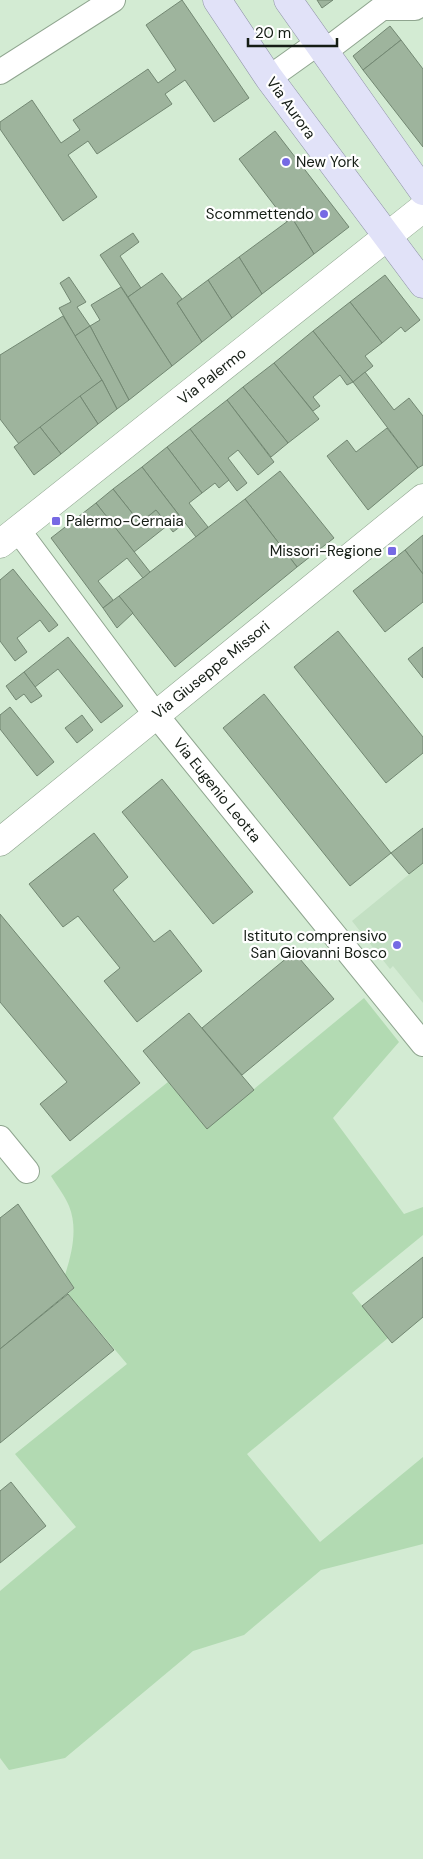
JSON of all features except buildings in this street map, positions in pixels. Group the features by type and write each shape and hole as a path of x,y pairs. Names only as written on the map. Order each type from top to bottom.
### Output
{"main road":[{"name":"Via Aurora","path":"217,0 269,78 423,284"},
{"path":"288,0 423,191"},
{"name":"Via Palermo","path":"9,537 423,208"},
{"name":"Via Giuseppe Missori","path":"0,842 423,498"}],"street":[{"path":"0,72 113,0"},
{"path":"269,78 321,48 382,8 415,8 423,2"},
{"name":"Via Eugenio Leotta","path":"9,537 423,1044"},
{"path":"0,1138 27,1171"}],"shaded area":[{"name":"Istituto comprensivo San Giovanni Bosco","path":"423,863 423,1003 393,966 390,969 352,921"},
{"path":"364,998 399,1042 333,1118 404,1214 423,1207 423,1235 352,1293 388,1338 247,1454 320,1542 423,1457 423,1544 321,1570 244,1635 193,1651 65,1758 9,1770 0,1758 0,1591 76,1527 15,1454 127,1364 68,1294 74,1288 65,1275 72,1249 74,1232 72,1214 51,1176 168,1082 207,1128"}],"place":[{"name":"New York","path":"286,162"},
{"name":"Scommettendo","path":"324,214"},
{"name":"Palermo-Cernaia","path":"56,521"},
{"name":"Missori-Regione","path":"392,551"},
{"name":"Istituto comprensivo San Giovanni Bosco","path":"397,945"}]}
